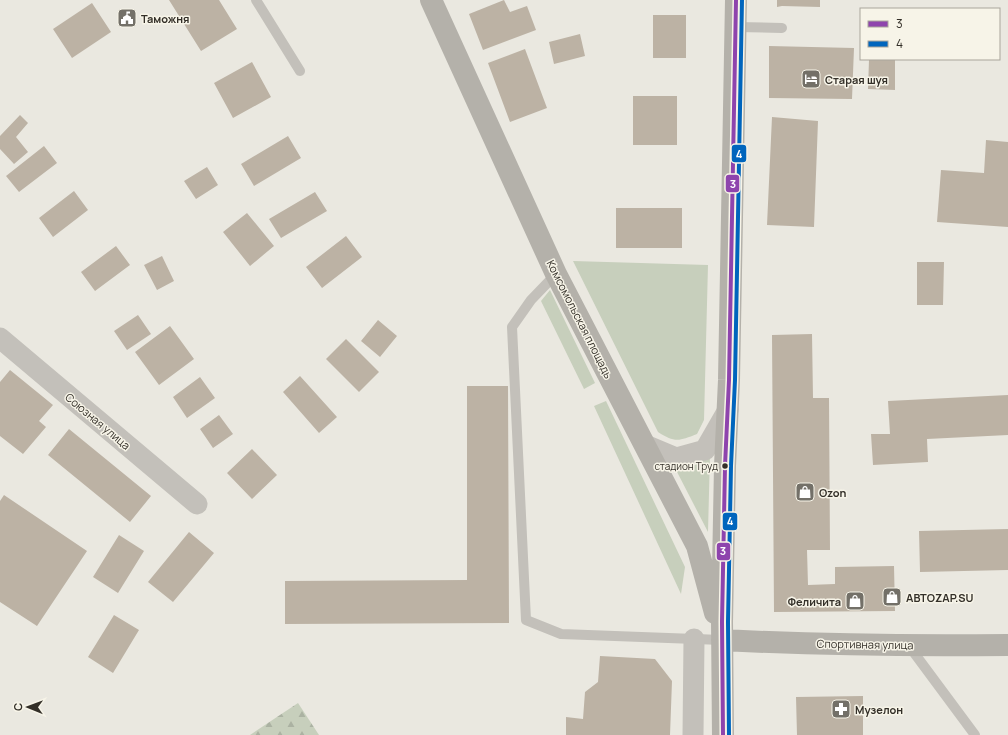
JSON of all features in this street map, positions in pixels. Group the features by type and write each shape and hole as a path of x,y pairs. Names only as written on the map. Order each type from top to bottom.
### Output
{"street":[{"name":"Комсомольская площадь","path":"432,0 556,274 697,546 722,640"},
{"path":"723,735 722,640 736,0"},
{"name":"Союзная улица","path":"0,338 196,504"},
{"path":"645,445 676,458 705,450 728,410"},
{"path":"693,735 694,639"},
{"name":"Спортивная улица","path":"722,640 782,643 1008,645"}],"lane":[{"path":"256,0 300,71"},
{"path":"736,27 782,28"},
{"path":"556,274 531,300 512,327 526,620 561,634 722,640"},
{"path":"907,645 975,735"}],"green space":[{"path":"573,261 708,265 704,420 697,434 677,440 669,438 658,432"},
{"path":"550,290 595,383 584,389 541,301"},
{"path":"606,401 685,567 681,594 594,406"},
{"path":"710,454 708,532 675,468 694,465 702,461"},
{"path":"298,703 319,735 250,735"}],"building":[{"path":"169,0 219,0 237,29 201,51"},
{"path":"504,0 510,12 527,6 536,30 483,50 469,14"},
{"path":"777,0 820,0 820,7 777,7"},
{"path":"92,3 111,32 72,58 53,29"},
{"path":"653,15 686,15 686,58 653,58"},
{"path":"580,34 585,56 554,64 549,42"},
{"name":"Старая шуя","path":"769,46 854,48 852,99 769,98"},
{"path":"525,49 547,108 510,122 488,63"},
{"path":"869,60 895,60 895,90 868,89"},
{"path":"252,62 271,97 233,118 214,83"},
{"path":"633,96 677,96 677,145 633,145"},
{"path":"20,115 28,123 16,137 28,152 14,164 0,149 0,136"},
{"path":"772,117 818,121 814,227 767,225"},
{"path":"288,136 301,158 254,186 241,164"},
{"path":"986,140 1008,142 1008,227 937,222 941,170 984,173"},
{"path":"44,146 57,163 19,192 6,176"},
{"path":"207,167 218,185 196,199 184,181"},
{"path":"74,191 88,210 53,237 39,218"},
{"path":"315,192 327,211 281,238 269,219"},
{"path":"616,208 682,208 682,248 616,248"},
{"path":"247,213 274,246 250,266 223,232"},
{"path":"346,236 362,257 322,288 306,267"},
{"path":"116,246 130,265 95,291 81,272"},
{"path":"162,256 174,281 157,290 144,265"},
{"path":"917,262 944,262 943,305 917,305"},
{"path":"138,315 151,334 127,350 114,331"},
{"path":"378,320 397,336 380,357 361,341"},
{"path":"170,326 194,359 159,385 135,352"},
{"path":"812,334 813,398 829,398 830,550 807,550 808,585 835,584 835,567 894,566 895,611 774,612 772,335"},
{"path":"346,339 379,372 359,392 326,359"},
{"path":"10,370 53,405 39,421 46,427 23,454 0,436 0,382"},
{"path":"300,376 337,417 319,433 283,392"},
{"path":"200,377 215,398 187,418 173,397"},
{"path":"467,386 508,386 509,623 285,624 285,581 467,580"},
{"path":"1008,395 1008,435 927,439 928,462 873,465 871,434 890,434 888,401"},
{"path":"219,415 233,434 213,448 200,429"},
{"path":"69,429 151,496 130,522 48,455"},
{"path":"252,449 277,475 252,499 227,473"},
{"path":"4,495 87,551 37,626 0,602 0,501"},
{"path":"1008,529 1008,570 920,572 919,531"},
{"path":"189,532 214,553 173,602 148,582"},
{"path":"119,535 144,551 118,593 93,577"},
{"path":"114,615 139,630 113,673 88,657"},
{"path":"600,656 655,659 672,681 670,735 566,735 566,717 583,719 585,692 598,682"},
{"path":"863,696 863,735 797,735 796,697"}],"transit line":[{"name":"3","path":"723,735 722,622 725,466 729,380 736,0"},
{"name":"4","path":"729,735 728,622 731,466 735,380 742,0"}],"place":[{"name":"Таможня","path":"127,18"},
{"name":"Старая шуя","path":"811,79"},
{"name":"стадион Труд","path":"725,466"},
{"name":"Ozon","path":"805,492"},
{"name":"АВТОZAP.SU","path":"892,597"},
{"name":"Феличита","path":"855,601"},
{"name":"Музелон","path":"841,709"}]}
